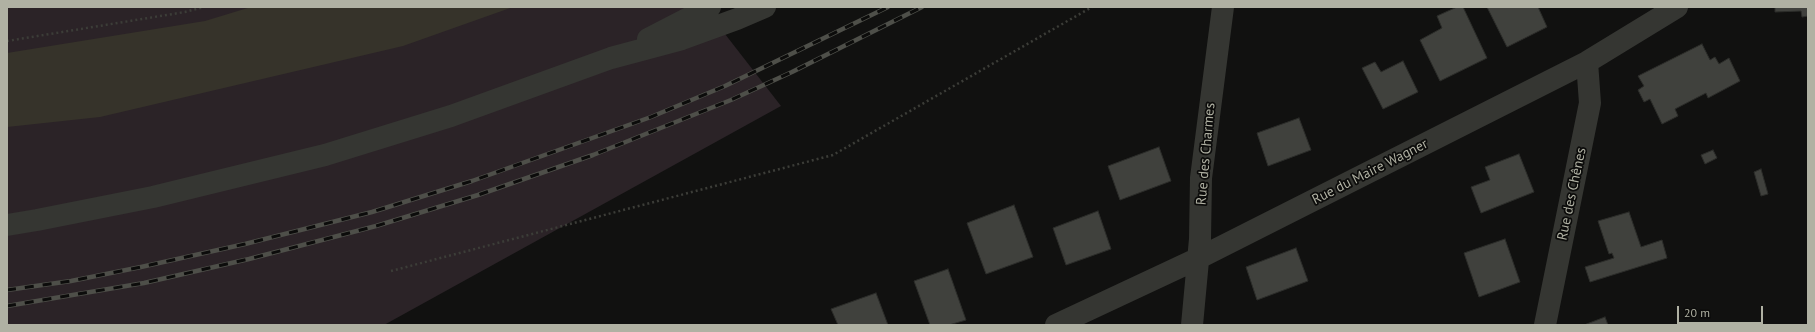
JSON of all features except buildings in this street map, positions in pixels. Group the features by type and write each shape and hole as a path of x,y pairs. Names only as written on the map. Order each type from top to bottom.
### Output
{"street":[{"path":"611,58 710,7"},
{"path":"7,225 153,197 325,155 451,116 611,58 682,39 765,7"},
{"name":"Rue des Charmes","path":"1192,325 1199,258 1201,178 1223,7"},
{"name":"Rue du Maire Wagner","path":"1056,325 1199,258 1587,62 1677,7"},
{"name":"Rue des Chênes","path":"1545,325 1590,103 1587,62"}],"path":[{"path":"7,41 186,12 204,7"},
{"path":"391,270 833,155 1092,7"}],"shaded area":[{"path":"7,7 704,7 781,106 384,325 7,325"},
{"path":"251,7 513,7 403,46 100,117 7,127 7,53 205,21"}],"railway":[{"path":"7,290 71,281 245,244 372,212 472,181 651,117 725,86 888,7"},
{"path":"7,306 144,283 249,259 376,226 478,195 593,155 731,100 792,72 922,7"}]}
